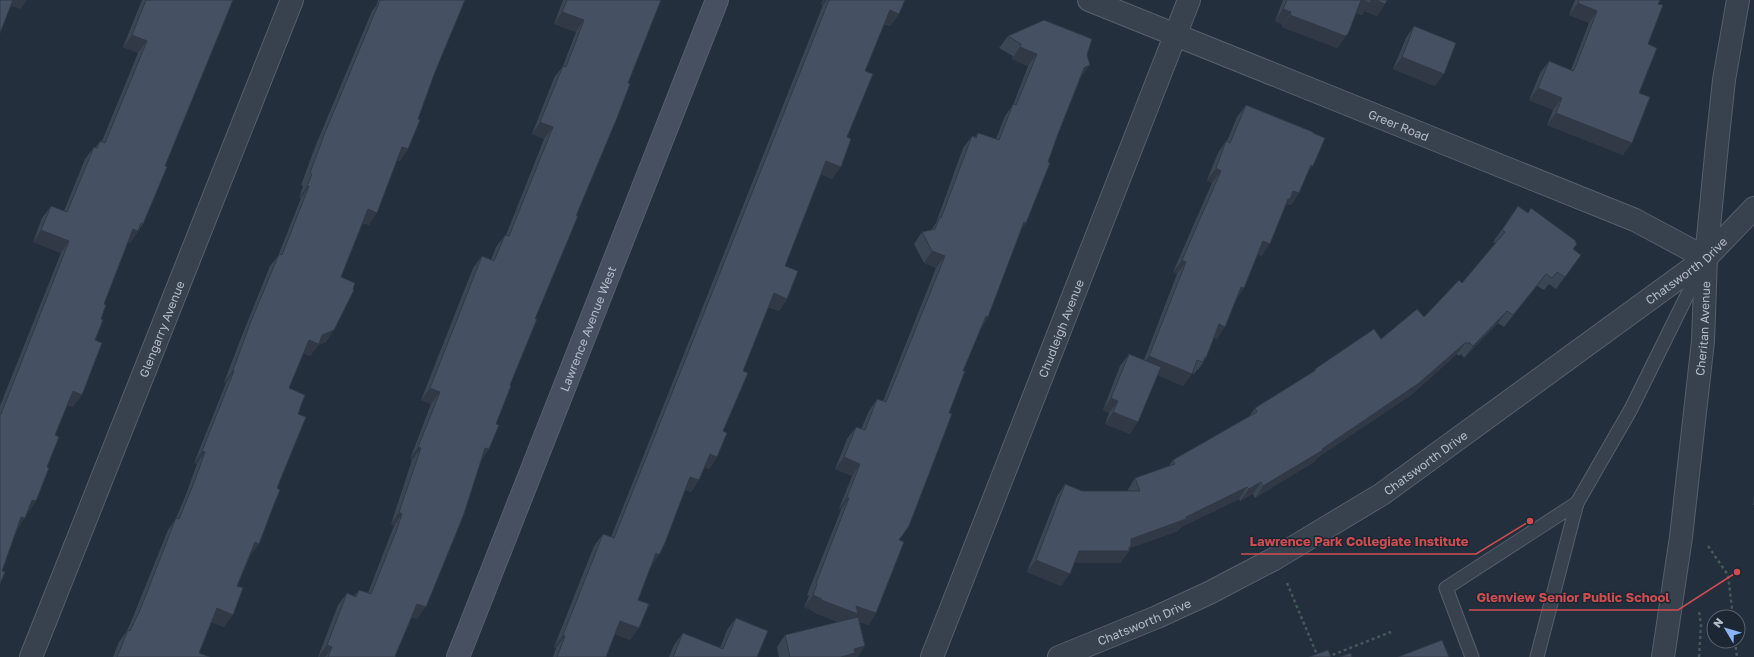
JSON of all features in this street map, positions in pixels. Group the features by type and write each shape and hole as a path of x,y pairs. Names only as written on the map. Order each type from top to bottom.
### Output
{"main road":[{"name":"Lawrence Avenue West","path":"458,657 717,0"}],"street":[{"name":"Glengarry Avenue","path":"31,657 292,0"},
{"name":"Greer Road","path":"1089,0 1635,220 1706,258"},
{"name":"Chudleigh Avenue","path":"932,657 1189,0"},
{"name":"Cheritan Avenue","path":"1663,657 1681,537 1703,341 1706,258 1724,80 1738,0"},
{"name":"Chatsworth Drive","path":"1059,657 1157,617 1209,593 1274,559 1382,494 1706,258 1754,208"}],"lane":[{"path":"1537,657 1577,503 1631,409 1706,258"},
{"path":"1472,657 1446,588 1577,503"}],"path":[{"path":"1681,537 1704,541 1728,575 1732,609"},
{"path":"1285,579 1318,657"},
{"path":"1327,657 1391,632"}],"building":[{"path":"0,0 13,0 0,33"},
{"path":"146,0 233,0 165,166 167,167 143,224 141,223 138,231 133,229 104,304 106,305 101,319 103,320 95,340 102,343 82,395 73,391 55,435 59,437 47,467 49,468 36,501 32,500 25,518 21,517 2,571 5,572 0,584 0,413 1,414 69,241 41,230 51,206 67,212 94,147 97,148 100,141 105,143 147,41 132,35"},
{"path":"380,0 465,0 435,72 418,119 420,120 408,149 402,147 377,213 368,209 341,277 355,283 354,290 334,330 322,335 319,344 309,340 289,388 305,395 298,414 306,417 277,488 280,490 259,544 255,542 237,586 243,588 233,615 217,608 199,653 210,657 117,657 128,630 130,631 140,610 176,518 179,519 193,485 205,452 202,451 234,371 233,370 251,321 279,254 282,255 309,186 307,186 312,174 310,173 324,135"},
{"path":"567,0 661,0 628,83 630,84 617,118 535,319 537,319 496,424 499,425 489,449 485,448 464,514 426,607 417,604 395,656 396,657 328,657 332,647 327,645 347,593 356,597 359,590 371,594 397,529 402,514 399,512 421,448 418,447 440,392 430,388 482,256 494,261 505,235 509,236 553,127 540,122 563,66 566,67 584,20 562,12"},
{"path":"829,0 905,0 899,14 890,10 865,71 873,74 847,137 851,139 841,167 826,161 785,266 798,271 787,299 774,293 743,371 748,373 723,431 727,433 717,457 710,454 699,480 690,477 665,543 659,555 656,553 638,600 649,604 639,628 620,621 606,657 557,657 565,636 563,635 603,534 614,538"},
{"path":"1287,0 1361,0 1348,34 1345,36 1290,15 1291,12 1283,9"},
{"path":"1363,0 1371,0 1370,3"},
{"path":"1376,0 1387,0 1385,4"},
{"path":"1579,0 1660,0 1658,4 1663,5 1648,44 1657,48 1639,93 1650,97 1632,143 1556,113 1562,98 1538,88 1549,61 1573,71 1575,68 1597,11 1578,3"},
{"path":"1044,20 1092,39 1087,55 1090,65 1084,68 1058,134 1048,162 1050,163 1026,223 1024,222 988,317 986,316 963,371 965,371 949,413 952,414 909,526 899,540 904,542 876,613 856,606 858,614 821,600 822,599 813,595 817,584 816,583 849,498 847,497 860,464 844,457 856,427 865,430 877,399 886,402 945,256 932,251 922,232 935,229 940,217 941,218 972,136 976,138 978,133 999,140 1013,104 1016,105 1037,54 1020,47 1021,44 1008,36"},
{"path":"1414,26 1456,43 1444,74 1402,57"},
{"path":"1246,105 1325,138 1299,193 1293,191 1290,199 1288,199 1270,244 1263,241 1244,288 1241,287 1225,327 1219,324 1206,358 1205,357 1203,362 1197,360 1192,374 1149,356 1186,262 1182,260 1221,171 1216,168 1226,141 1230,143"},
{"path":"1518,206 1528,213 1531,208 1576,241 1575,242 1577,244 1573,249 1581,255 1565,277 1557,272 1552,278 1546,274 1513,315 1507,311 1473,346 1469,342 1468,344 1466,342 1419,383 1322,449 1323,450 1263,486 1261,482 1249,489 1247,487 1186,517 1186,519 1131,539 1131,547 1129,547 1129,551 1079,551 1070,574 1036,560 1065,484 1082,491 1140,491 1135,478 1175,464 1173,460 1257,412 1255,408 1316,370 1315,369 1374,329 1381,339 1417,309 1424,317 1459,280 1462,283 1505,232 1502,230"},
{"path":"1129,354 1161,367 1138,422 1113,412 1118,401 1111,398"},
{"path":"858,617 865,646 854,649 855,653 841,657 790,657 785,635"},
{"path":"736,618 768,631 757,657 673,657 683,633 723,649"},
{"path":"1442,640 1449,657 1398,657"},
{"path":"1328,650 1331,657 1309,657"},
{"path":"1351,653 1352,657 1340,657"}],"place":[{"name":"Lawrence Park Collegiate Institute","path":"1530,521"},
{"name":"Glenview Senior Public School","path":"1737,572"}]}
